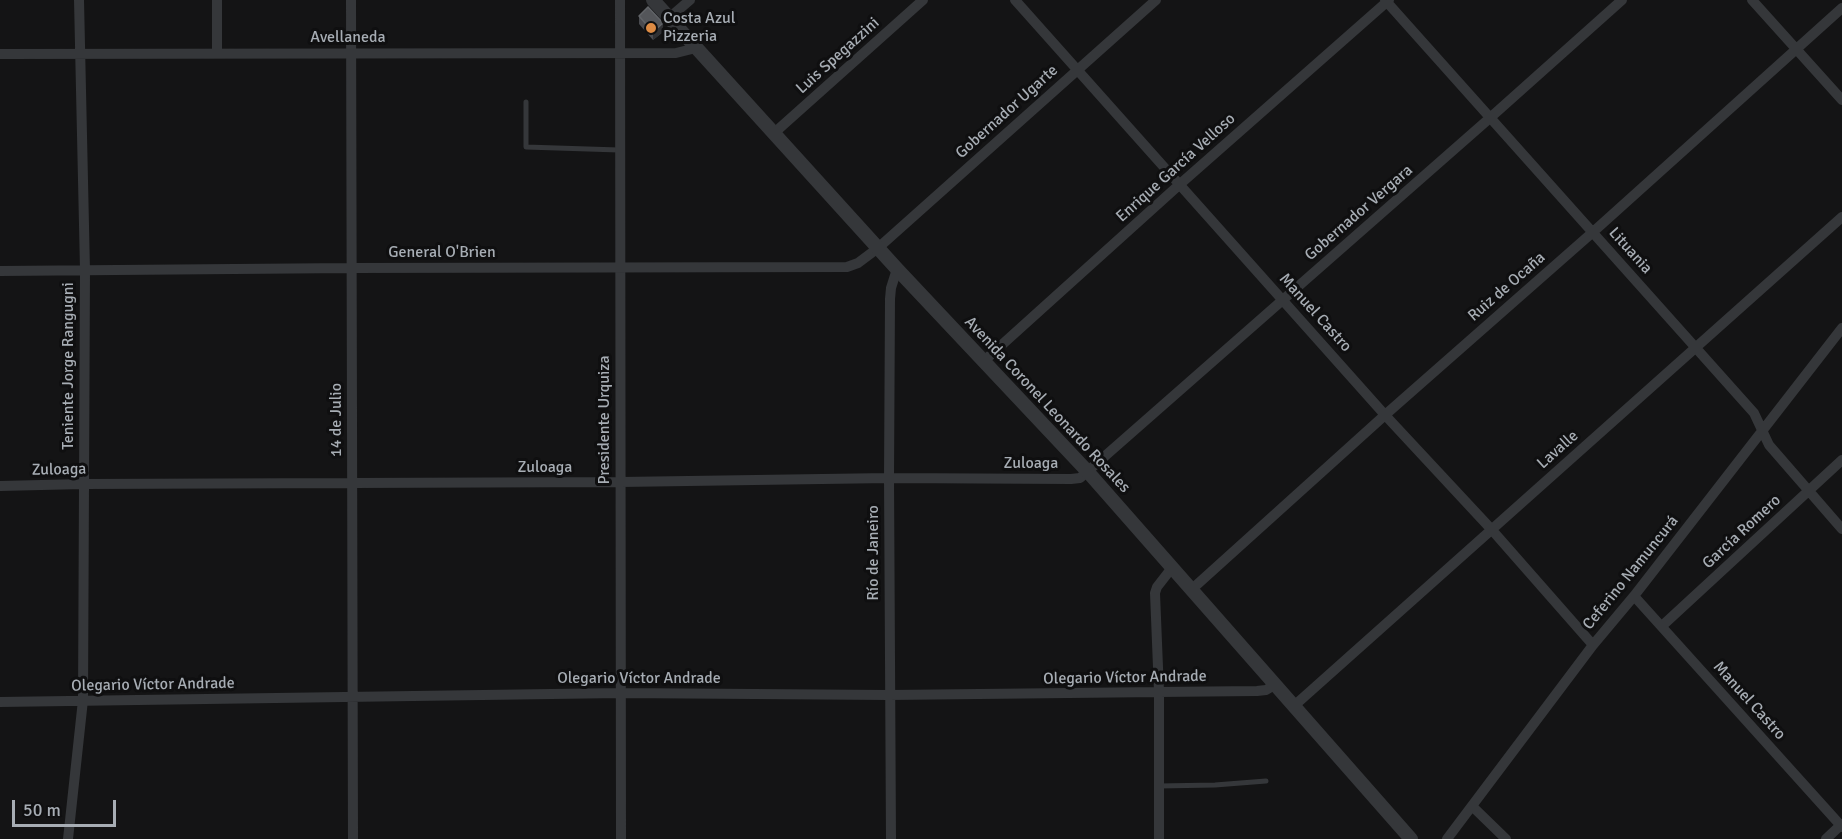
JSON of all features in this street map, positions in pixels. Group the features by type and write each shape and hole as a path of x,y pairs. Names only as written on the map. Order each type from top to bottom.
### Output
{"street":[{"name":"Teniente Jorge Rangugni","path":"68,839 83,700 85,270 79,0"},
{"path":"217,0 217,52"},
{"name":"14 de Julio","path":"351,0 353,839"},
{"name":"Presidente Urquiza","path":"620,0 621,839"},
{"name":"Avenida Coronel Leonardo Rosales","path":"653,0 897,269 1088,472 1411,839"},
{"path":"669,18 690,0"},
{"name":"Luis Spegazzini","path":"773,134 923,0"},
{"name":"Manuel Castro","path":"1015,0 1593,645"},
{"name":"Gobernador Ugarte","path":"878,248 1156,0"},
{"name":"Gobernador Vergara","path":"1088,472 1622,0"},
{"path":"1752,0 1842,100"},
{"name":"Lituania","path":"1387,1 1754,413 1769,446 1842,529"},
{"name":"Enrique García Velloso","path":"984,360 1387,1"},
{"name":"Ruiz de Ocaña","path":"1191,590 1842,8"},
{"name":"Avellaneda","path":"0,54 676,53 696,48"},
{"name":"Lavalle","path":"1294,705 1842,217"},
{"name":"General O'Brien","path":"0,271 847,267 858,263 878,248"},
{"name":"Río de Janeiro","path":"891,839 889,478 891,288 897,269"},
{"name":"Ceferino Namuncurá","path":"1447,839 1593,645 1634,596 1842,328"},
{"name":"García Romero","path":"1662,626 1842,460"},
{"name":"Zuloaga","path":"0,486 621,483 889,478 1071,480 1080,478 1088,472"},
{"path":"1159,839 1159,692 1155,593 1171,569"},
{"name":"Manuel Castro","path":"1634,596 1842,825"},
{"name":"Olegario Víctor Andrade","path":"0,702 620,693 889,695 1257,691 1266,690 1276,684"},
{"path":"1473,807 1506,839"},
{"path":"1826,839 1842,825"}],"lane":[{"path":"526,102 526,147 619,150"},
{"path":"1159,786 1266,781"}],"building":[{"path":"648,7 663,23 653,32 639,16"}],"place":[{"name":"Costa Azul Pizzeria","path":"651,28"}]}
